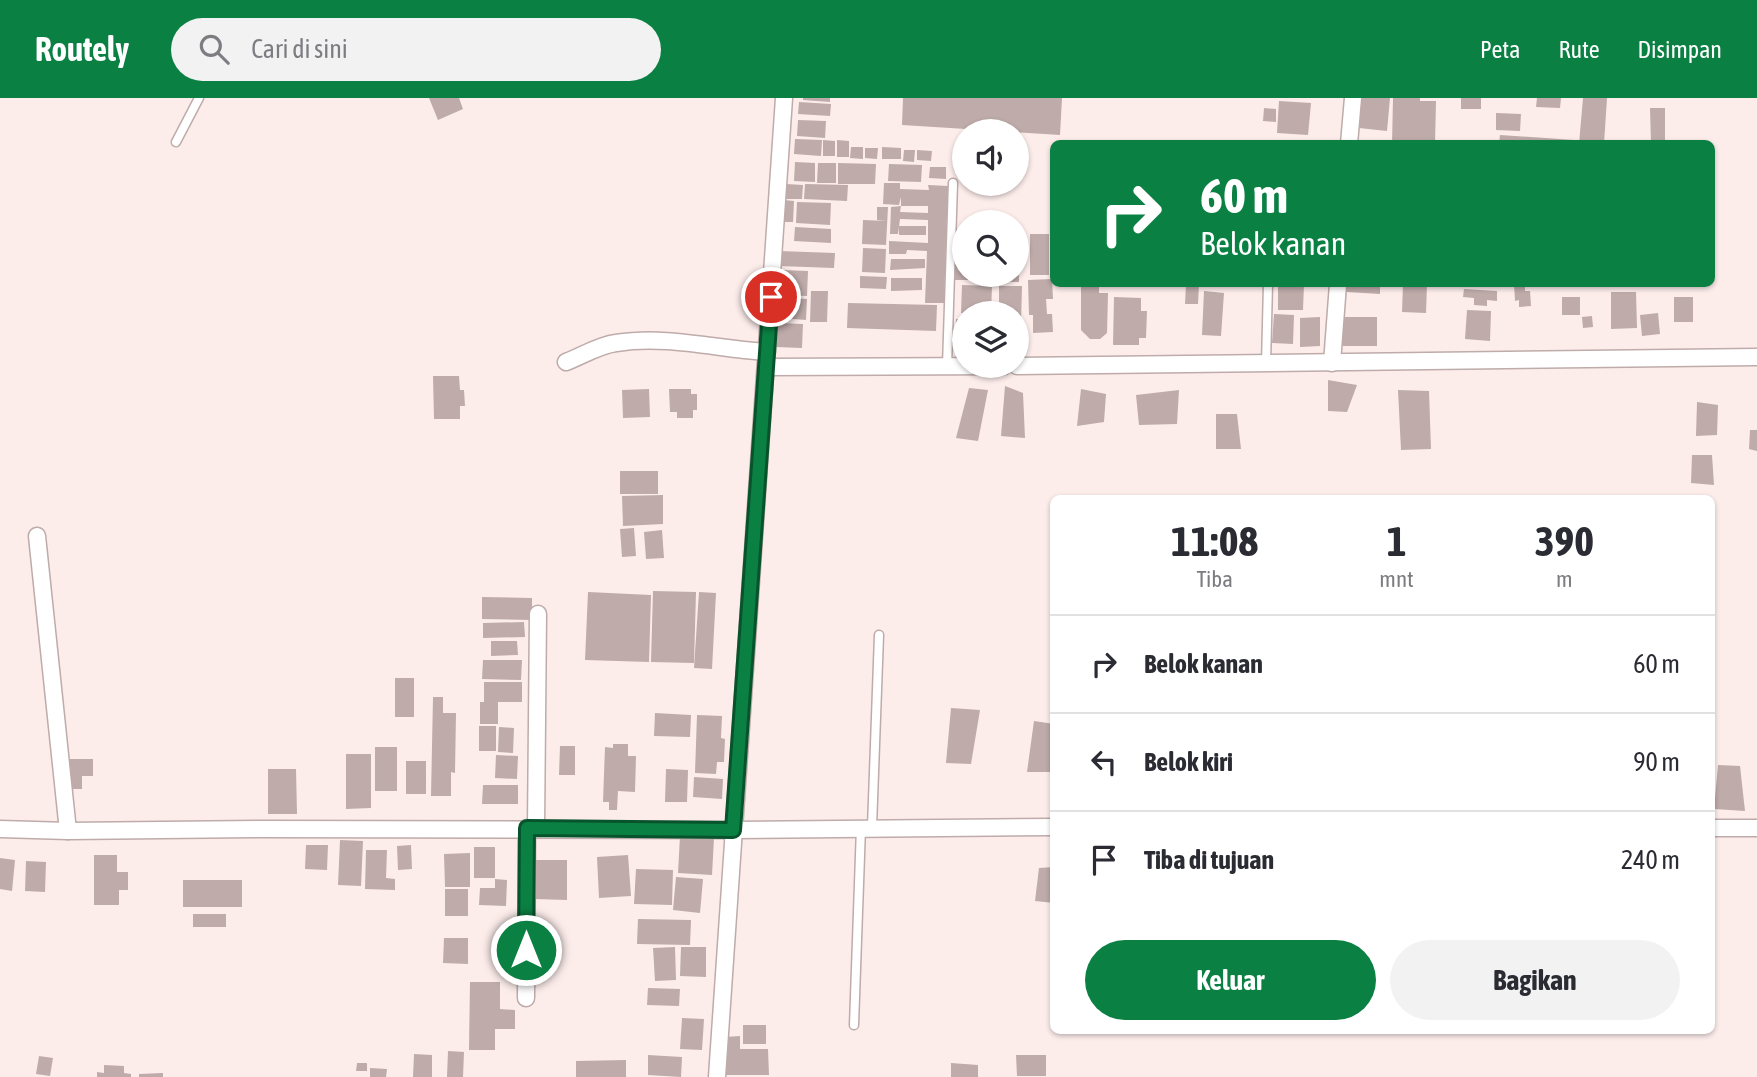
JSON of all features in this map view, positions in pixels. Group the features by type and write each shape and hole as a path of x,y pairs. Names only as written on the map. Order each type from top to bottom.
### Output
{"street":[{"path":"717,1077 784,98"},
{"path":"1349,140 1353,98"},
{"path":"1332,363 1338,287"},
{"path":"566,362 608,345 648,341 688,342 767,360 952,366"},
{"path":"1029,366 1757,357"},
{"path":"37,536 68,831"},
{"path":"526,998 538,614"},
{"path":"0,830 1050,827"},
{"path":"1715,828 1757,828"}],"lane":[{"path":"176,142 199,98"},
{"path":"947,366 953,196"},
{"path":"1266,364 1268,287"},
{"path":"854,1025 880,635"}],"building":[{"path":"429,98 459,98 463,109 438,120"},
{"path":"830,98 830,102 803,100"},
{"path":"903,98 1062,98 1060,135 1029,133 1029,119 952,119 952,128 902,125"},
{"path":"1362,98 1390,98 1387,131 1359,128"},
{"path":"1393,98 1436,101 1435,140 1392,140"},
{"path":"1461,98 1481,98 1481,109 1461,109"},
{"path":"1537,98 1561,98 1560,108 1536,107"},
{"path":"1583,98 1607,98 1604,140 1579,140"},
{"path":"1279,101 1311,103 1308,135 1277,133"},
{"path":"799,102 831,104 830,116 798,114"},
{"path":"1264,108 1276,109 1276,122 1263,121"},
{"path":"1650,108 1665,108 1665,140 1651,140"},
{"path":"1496,113 1521,114 1520,131 1496,130"},
{"path":"798,120 826,121 825,138 797,136"},
{"path":"1500,135 1574,140 1499,140"},
{"path":"795,139 822,140 821,156 794,154"},
{"path":"823,140 835,141 835,156 823,156"},
{"path":"837,140 849,141 849,157 837,157"},
{"path":"851,147 863,147 863,159 850,158"},
{"path":"882,147 901,148 901,159 882,159"},
{"path":"865,148 878,148 877,159 865,158"},
{"path":"904,150 915,150 914,162 903,161"},
{"path":"917,150 932,151 931,161 917,160"},
{"path":"795,162 815,163 815,182 794,181"},
{"path":"818,163 836,163 836,183 817,183"},
{"path":"838,163 876,164 875,184 838,184"},
{"path":"889,164 922,165 921,182 888,181"},
{"path":"930,167 946,167 946,179 929,178"},
{"path":"884,183 900,183 900,189 929,190 928,185 948,186 944,303 925,303 927,251 907,250 906,254 889,254 889,241 928,243 928,220 900,219 898,234 890,234 891,207 901,206 901,197 899,205 883,204","holes":["901,206 928,206 928,213 900,212"]},
{"path":"786,184 803,185 802,199 785,199"},
{"path":"805,184 848,185 847,201 804,199"},
{"path":"784,200 794,201 793,222 783,222"},
{"path":"797,202 831,203 830,225 796,223"},
{"path":"877,207 888,207 886,245 862,244 863,220 887,221 877,220"},
{"path":"899,226 926,226 926,235 899,235"},
{"path":"795,227 831,229 831,243 794,241"},
{"path":"1030,234 1049,234 1049,275 1030,275"},
{"path":"863,248 886,249 885,273 862,272"},
{"path":"779,251 835,253 834,268 778,266"},
{"path":"891,259 925,259 925,268 890,270"},
{"path":"782,270 808,271 807,296 781,295"},
{"path":"860,276 887,277 886,289 860,288"},
{"path":"891,278 922,278 922,290 891,291"},
{"path":"1050,279 1053,299 1046,299 1047,314 1052,314 1053,332 1033,333 1033,315 1029,315 1029,280"},
{"path":"962,287 992,287 991,301 961,301"},
{"path":"999,287 1022,287 1022,301 999,301"},
{"path":"1081,287 1099,287 1099,293 1108,293 1107,333 1100,339 1090,339 1081,330"},
{"path":"1186,287 1199,287 1198,304 1185,304"},
{"path":"1278,287 1304,287 1303,310 1278,310"},
{"path":"1347,287 1380,287 1380,294 1347,292"},
{"path":"1403,287 1427,287 1426,313 1402,312"},
{"path":"1514,287 1525,287 1525,291 1530,291 1531,306 1519,307 1519,300 1515,301"},
{"path":"1464,289 1497,291 1497,301 1487,300 1487,306 1474,305 1474,298 1463,297"},
{"path":"811,291 828,291 827,322 810,322"},
{"path":"1204,291 1224,293 1221,336 1202,335"},
{"path":"1611,292 1636,292 1637,328 1611,329"},
{"path":"780,297 807,299 806,320 779,318"},
{"path":"1114,297 1141,298 1141,311 1147,311 1146,338 1139,338 1139,345 1113,345"},
{"path":"1562,297 1580,297 1580,315 1562,315"},
{"path":"1674,297 1693,297 1693,322 1674,322"},
{"path":"848,303 937,305 936,331 847,328"},
{"path":"1467,310 1491,311 1490,341 1465,339"},
{"path":"1658,313 1660,334 1642,336 1640,315"},
{"path":"1274,314 1294,315 1293,344 1272,343"},
{"path":"1592,316 1593,327 1583,328 1582,317"},
{"path":"1320,317 1320,346 1300,347 1300,318"},
{"path":"1343,317 1377,317 1377,346 1343,346"},
{"path":"778,323 803,324 802,348 776,347"},
{"path":"433,376 459,376 460,390 464,390 465,406 460,406 460,419 434,419"},
{"path":"1328,380 1357,385 1347,412 1328,411"},
{"path":"1005,386 1023,393 1025,438 1001,436"},
{"path":"969,388 988,390 978,441 956,438"},
{"path":"649,389 650,417 623,418 622,390"},
{"path":"669,389 691,389 691,394 697,394 697,410 693,410 693,418 677,418 677,412 670,412"},
{"path":"1081,389 1106,394 1104,422 1077,426"},
{"path":"1179,390 1177,424 1139,425 1136,395"},
{"path":"1398,390 1429,391 1431,449 1401,450"},
{"path":"1697,402 1718,405 1717,435 1696,436"},
{"path":"1216,414 1237,414 1241,449 1216,449"},
{"path":"1750,430 1757,430 1757,451 1749,449"},
{"path":"1692,455 1712,455 1714,485 1691,483"},
{"path":"620,471 658,471 658,494 620,494"},
{"path":"663,495 663,524 623,526 622,496"},
{"path":"634,528 636,556 622,557 620,529"},
{"path":"662,530 664,558 646,559 644,532"},
{"path":"653,591 696,592 694,663 651,662"},
{"path":"588,592 651,595 649,662 585,660"},
{"path":"699,592 716,593 712,669 694,668"},
{"path":"482,597 532,598 532,620 482,619"},
{"path":"524,622 525,637 483,638 483,623"},
{"path":"491,641 517,641 518,655 491,656"},
{"path":"483,660 522,660 521,680 482,679"},
{"path":"395,678 414,678 414,717 395,717"},
{"path":"484,682 522,682 522,702 498,702 498,724 480,724"},
{"path":"433,697 443,697 443,713 456,713 455,773 451,772 451,796 431,796"},
{"path":"951,708 980,710 971,764 946,763"},
{"path":"655,713 691,715 690,737 654,736"},
{"path":"697,715 722,716 724,762 717,762 716,774 695,773"},
{"path":"1034,721 1050,723 1050,772 1027,772"},
{"path":"479,726 496,726 496,751 479,751"},
{"path":"499,727 514,728 513,753 498,752"},
{"path":"613,744 628,744 628,756 636,756 635,792 618,791 617,810 609,810 609,802 603,802 605,747 613,748"},
{"path":"560,746 575,746 575,775 559,775"},
{"path":"375,747 397,747 397,791 375,791"},
{"path":"346,754 371,754 371,808 346,809"},
{"path":"496,755 518,756 517,779 495,778"},
{"path":"67,759 93,759 93,776 82,776 82,789 67,789"},
{"path":"406,761 426,761 426,794 406,794"},
{"path":"1718,765 1740,766 1745,811 1715,809"},
{"path":"268,769 296,769 297,814 268,814"},
{"path":"666,769 688,770 687,802 665,802"},
{"path":"694,777 723,779 722,799 693,797"},
{"path":"483,785 518,785 518,804 482,804"},
{"path":"680,836 714,838 712,875 678,873"},
{"path":"340,840 363,841 361,886 338,885"},
{"path":"306,845 328,845 327,870 305,869"},
{"path":"411,845 412,869 398,870 397,846"},
{"path":"474,847 495,847 495,878 474,878"},
{"path":"366,850 387,850 386,878 395,879 395,890 365,889"},
{"path":"470,853 470,887 445,887 444,854"},
{"path":"94,855 117,855 117,872 128,872 128,890 119,890 119,905 94,905"},
{"path":"628,855 631,896 599,898 597,857"},
{"path":"0,858 15,860 12,891 0,889"},
{"path":"535,860 567,860 567,900 534,899"},
{"path":"26,861 46,862 45,892 25,891"},
{"path":"1050,867 1050,903 1035,901 1039,868"},
{"path":"636,869 673,870 672,905 634,904"},
{"path":"676,877 703,879 700,913 673,910"},
{"path":"495,879 507,880 506,906 479,905 480,888 495,888"},
{"path":"183,880 242,880 242,907 183,907"},
{"path":"445,889 468,889 468,916 445,916"},
{"path":"193,914 226,914 226,927 193,927"},
{"path":"638,919 691,920 690,945 637,944"},
{"path":"444,938 468,938 468,964 443,963"},
{"path":"675,947 676,980 655,981 653,948"},
{"path":"681,947 706,947 706,977 680,976"},
{"path":"470,982 500,982 500,1009 515,1010 515,1029 495,1029 495,1050 469,1050"},
{"path":"648,988 680,989 679,1006 647,1005"},
{"path":"682,1018 704,1019 702,1050 680,1049"},
{"path":"743,1025 766,1025 766,1044 743,1044"},
{"path":"740,1036 740,1049 768,1049 769,1075 726,1075 725,1037"},
{"path":"448,1051 464,1052 463,1077 447,1077"},
{"path":"414,1054 432,1055 432,1077 413,1077"},
{"path":"648,1055 682,1057 681,1077 648,1075"},
{"path":"1016,1055 1046,1055 1046,1076 1017,1076"},
{"path":"39,1056 53,1058 50,1076 36,1074"},
{"path":"626,1060 626,1077 576,1077 576,1061"},
{"path":"357,1063 367,1063 367,1071 356,1071"},
{"path":"951,1063 978,1065 978,1077 951,1077"},
{"path":"104,1065 124,1066 124,1073 131,1074 131,1077 97,1077 97,1072 104,1073"},
{"path":"370,1068 387,1069 386,1077 370,1077"},
{"path":"163,1073 163,1077 139,1077 139,1074"}],"route":[{"path":"526,950 527,828 733,830 771,297"}]}
